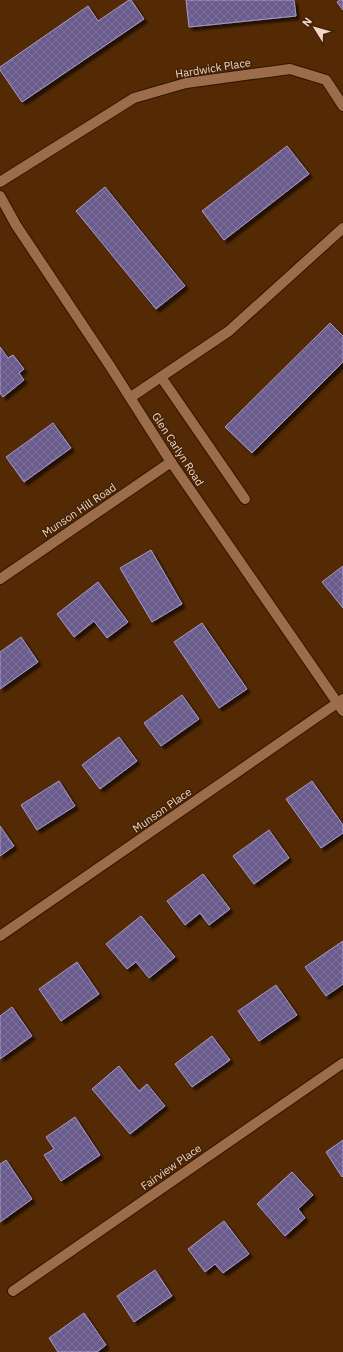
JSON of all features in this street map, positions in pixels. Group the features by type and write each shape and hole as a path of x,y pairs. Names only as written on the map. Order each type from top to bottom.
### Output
{"street":[{"name":"Hardwick Place","path":"0,182 134,98 186,83 290,69 326,80 343,106"},
{"name":"Glen Carlyn Road","path":"0,196 16,225 131,397 171,462 341,705"},
{"path":"131,397 229,331 343,228"},
{"path":"161,377 245,499"},
{"name":"Munson Hill Road","path":"0,579 171,462"},
{"name":"Munson Place","path":"0,936 341,705"},
{"name":"Fairview Place","path":"13,1291 343,1063"}],"building":[{"path":"131,0 144,19 22,102 0,70 0,67 88,6 98,21"},
{"path":"186,0 294,0 296,16 189,27"},
{"path":"343,0 343,10 337,2"},
{"path":"287,146 309,174 224,240 202,211"},
{"path":"105,187 185,286 156,309 76,211"},
{"path":"330,323 343,336 343,362 252,453 225,427"},
{"path":"0,347 8,358 13,355 24,369 19,373 24,380 3,397 0,393"},
{"path":"53,423 71,448 24,482 6,457"},
{"path":"151,550 182,604 152,622 120,568"},
{"path":"343,566 343,608 322,582"},
{"path":"98,582 128,622 107,638 94,621 74,637 57,614"},
{"path":"202,623 247,689 219,708 174,642"},
{"path":"21,637 38,662 0,689 0,652"},
{"path":"182,695 199,719 161,746 144,723"},
{"path":"119,737 137,761 100,789 82,765"},
{"path":"59,781 75,806 37,830 21,805"},
{"path":"312,781 343,825 343,833 321,848 286,799"},
{"path":"0,826 14,846 0,856"},
{"path":"269,830 289,858 254,884 233,856"},
{"path":"203,874 230,909 209,925 200,913 185,925 167,901"},
{"path":"141,916 175,957 149,978 136,962 127,969 106,944"},
{"path":"343,941 343,984 326,996 305,967"},
{"path":"77,962 99,994 61,1021 39,989"},
{"path":"276,985 297,1015 259,1041 238,1011"},
{"path":"12,1007 32,1036 0,1059 0,1016"},
{"path":"212,1036 230,1060 192,1087 175,1064"},
{"path":"119,1066 139,1091 147,1084 165,1106 130,1134 92,1089"},
{"path":"75,1117 100,1155 61,1181 44,1155 54,1149 46,1137"},
{"path":"343,1140 343,1176 342,1177 326,1152"},
{"path":"6,1160 32,1199 0,1222 0,1164"},
{"path":"292,1172 313,1195 298,1209 305,1218 285,1236 257,1204"},
{"path":"224,1221 249,1254 223,1273 215,1264 205,1272 188,1249"},
{"path":"155,1270 172,1296 134,1322 117,1296"},
{"path":"84,1313 106,1345 97,1352 58,1352 49,1338"}]}
